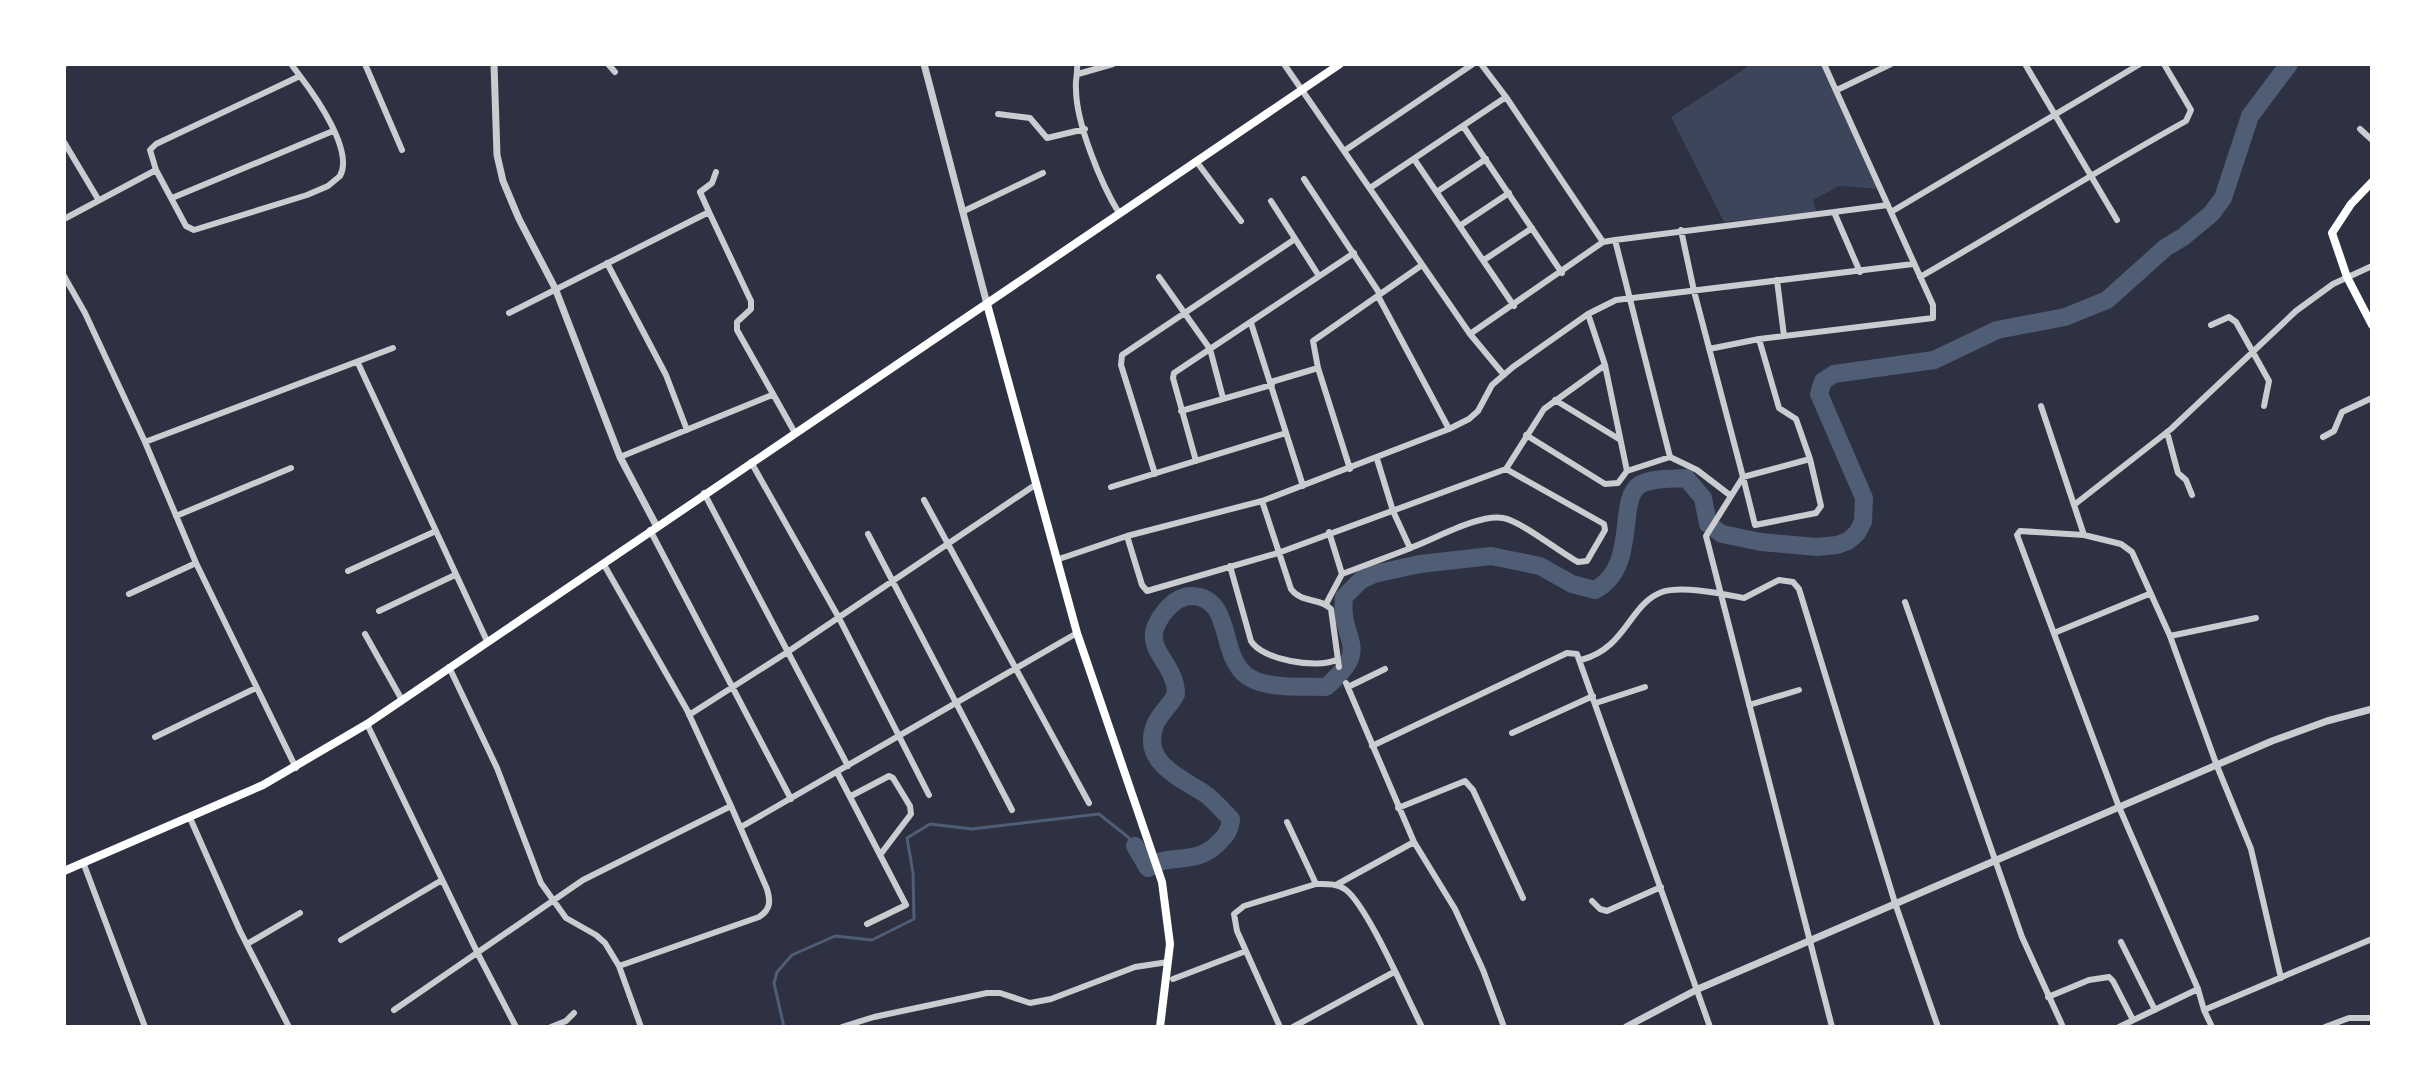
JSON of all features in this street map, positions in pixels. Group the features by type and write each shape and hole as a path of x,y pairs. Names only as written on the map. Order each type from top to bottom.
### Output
{"main road":[{"path":"64,871 190,818 296,768 367,724 1340,64"},
{"path":"2372,182 2332,231 2347,277 2372,325"},
{"path":"987,304 1077,633 1162,882 1168,917 1168,962 1160,1027"}],"street":[{"path":"291,64 300,76 333,131 342,154 343,171 321,190 194,230 186,226 156,170 150,150 156,144 300,76"},
{"path":"365,64 402,150"},
{"path":"494,64 497,155 503,181 555,288 620,457 653,528 791,799"},
{"path":"608,64 615,72"},
{"path":"924,64 987,304"},
{"path":"1077,64 1076,92 1085,129 1100,179 1119,213"},
{"path":"1078,74 1113,64"},
{"path":"1284,64 1470,334 1504,375"},
{"path":"1344,151 1473,64"},
{"path":"1481,64 1603,242"},
{"path":"1709,349 1759,339 1931,319 1934,315 1933,305 1824,64"},
{"path":"1837,90 1891,64"},
{"path":"2025,64 2117,220"},
{"path":"1470,334 1603,242 1681,230 1889,208 2140,64"},
{"path":"1920,277 2189,117 2191,110 2164,64"},
{"path":"1370,188 1506,97"},
{"path":"998,114 1030,118 1047,138 1085,129"},
{"path":"1463,126 1562,273"},
{"path":"2360,129 2372,140"},
{"path":"172,198 333,131"},
{"path":"64,142 98,199"},
{"path":"1414,159 1514,306"},
{"path":"1438,191 1486,159"},
{"path":"1196,161 1241,221"},
{"path":"64,219 156,170"},
{"path":"716,172 712,183 700,192 751,301 751,309 737,322 737,330 795,433"},
{"path":"964,211 1043,173"},
{"path":"1304,179 1379,295 1449,429"},
{"path":"1461,225 1509,193"},
{"path":"1271,201 1319,276"},
{"path":"509,313 709,212"},
{"path":"1834,212 1860,272"},
{"path":"1484,260 1532,228"},
{"path":"1681,230 1755,525 1816,513 1821,506 1810,459 1796,419 1778,405 1759,339"},
{"path":"1155,474 1121,365 1122,355 1295,239"},
{"path":"1615,240 1670,457"},
{"path":"1196,461 1181,411 1174,373 1354,253"},
{"path":"607,263 666,375 687,430"},
{"path":"1056,560 1127,536 1262,501 1449,429 1478,411 1492,385 1504,375 1603,305 1629,298 1913,264"},
{"path":"1350,469 1318,368 1314,339 1422,265"},
{"path":"2074,505 2167,432 2306,304 2326,289 2372,266"},
{"path":"64,276 85,313 145,442 196,563 296,768"},
{"path":"1159,277 1210,349 1223,398"},
{"path":"1777,280 1784,336"},
{"path":"1588,314 1605,365 1627,471"},
{"path":"2211,325 2232,318 2253,350 2269,381 2264,406"},
{"path":"1251,323 1303,486"},
{"path":"145,442 393,348"},
{"path":"358,363 487,641"},
{"path":"1127,536 1145,590 1278,553 1506,469 1544,409 1605,365"},
{"path":"1181,411 1318,368"},
{"path":"620,457 772,395"},
{"path":"2323,437 2334,431 2342,412 2372,398"},
{"path":"1555,400 1619,439"},
{"path":"2041,406 2084,535"},
{"path":"2167,432 2178,473 2186,480 2192,495"},
{"path":"1111,487 1286,433"},
{"path":"1526,435 1605,484 1618,483 1627,471 1670,457 1697,470 1731,496"},
{"path":"1377,459 1393,511 1411,548"},
{"path":"1810,459 1743,477 1706,536 1832,1027"},
{"path":"751,462 839,618 929,795"},
{"path":"176,516 291,468"},
{"path":"1326,604 1342,574 1477,521 1500,517 1578,562 1587,561 1605,530 1604,524 1506,469"},
{"path":"689,715 1035,485"},
{"path":"704,493 848,766"},
{"path":"924,500 1089,803"},
{"path":"1230,566 1251,641 1257,650 1316,665 1337,663 1331,609 1326,604 1310,602 1295,594 1262,501"},
{"path":"348,571 436,531"},
{"path":"2212,1027 2119,807 2017,535 2020,531 2084,535 2126,547 2136,561 2170,636 2256,864 2281,978"},
{"path":"1329,532 1342,574"},
{"path":"868,534 1012,810"},
{"path":"129,594 196,563"},
{"path":"603,563 689,715 770,896 766,911 759,917 619,966"},
{"path":"379,611 455,575"},
{"path":"1581,660 1608,649 1646,602 1661,592 1722,593 1748,598 1779,580 1793,582 1799,589 1895,903 1938,1027"},
{"path":"2054,633 2149,594"},
{"path":"1905,602 2022,937 2063,1027"},
{"path":"2170,636 2256,618"},
{"path":"741,827 1077,633"},
{"path":"365,634 402,700"},
{"path":"1372,746 1573,652 1581,660 1710,1027"},
{"path":"449,667 497,768 535,870 552,901 566,918 605,943 619,966 641,1027"},
{"path":"1385,669 1347,685 1398,808 1414,842 1455,909 1483,970 1504,1027"},
{"path":"1512,733 1594,700 1645,687"},
{"path":"155,737 256,688"},
{"path":"1749,705 1799,690"},
{"path":"1626,1027 1698,989 2119,807 2307,727 2372,709"},
{"path":"367,724 516,1027"},
{"path":"837,772 906,905 867,924"},
{"path":"851,796 889,776 910,806 909,818 880,855"},
{"path":"1398,808 1465,781 1473,790 1523,898"},
{"path":"394,1010 599,871 731,806"},
{"path":"190,818 247,944 289,1027"},
{"path":"1287,822 1316,884"},
{"path":"1336,885 1414,842"},
{"path":"83,862 145,1027"},
{"path":"341,940 442,880"},
{"path":"1280,1027 1246,951 1234,914 1316,884 1336,885 1346,890 1363,912 1422,1027"},
{"path":"1592,901 1607,911 1661,887"},
{"path":"247,944 300,913"},
{"path":"2204,1010 2372,939"},
{"path":"2121,942 2155,1010"},
{"path":"1173,979 1246,951"},
{"path":"842,1027 874,1017 987,993 1000,993 1030,1003 1051,999 1135,967 1168,962"},
{"path":"1293,1027 1394,972"},
{"path":"2048,997 2089,980 2109,977 2133,1020"},
{"path":"2119,1027 2198,989"},
{"path":"551,1027 566,1021 574,1013"},
{"path":"2325,1027 2349,1018 2372,1018"}],"shaded area":[{"path":"1752,64 1825,64 1879,189 1839,186 1813,200 1817,213 1724,222 1671,117"}],"waterway":[{"path":"1135,846 1148,868 1164,861 1198,856 1224,837 1231,819 1204,793 1165,767 1153,749 1155,725 1176,694 1172,676 1156,647 1154,632 1162,615 1174,602 1192,596 1205,599 1214,606 1232,655 1247,676 1275,685 1326,687 1340,673 1351,653 1344,597 1361,580 1420,564 1491,556 1540,566 1572,584 1595,590 1609,579 1618,565 1629,503 1633,492 1646,482 1686,478 1703,498 1708,524 1722,534 1761,542 1817,547 1848,541 1863,522 1864,498 1819,394 1823,381 1834,374 1934,360 1997,330 2065,317 2107,300 2165,248 2211,214 2223,198 2250,116 2289,64"},
{"path":"784,1027 774,983 777,972 792,955 835,936 872,940 914,919 913,873 907,838 930,824 972,829 1099,814 1135,846"}]}
